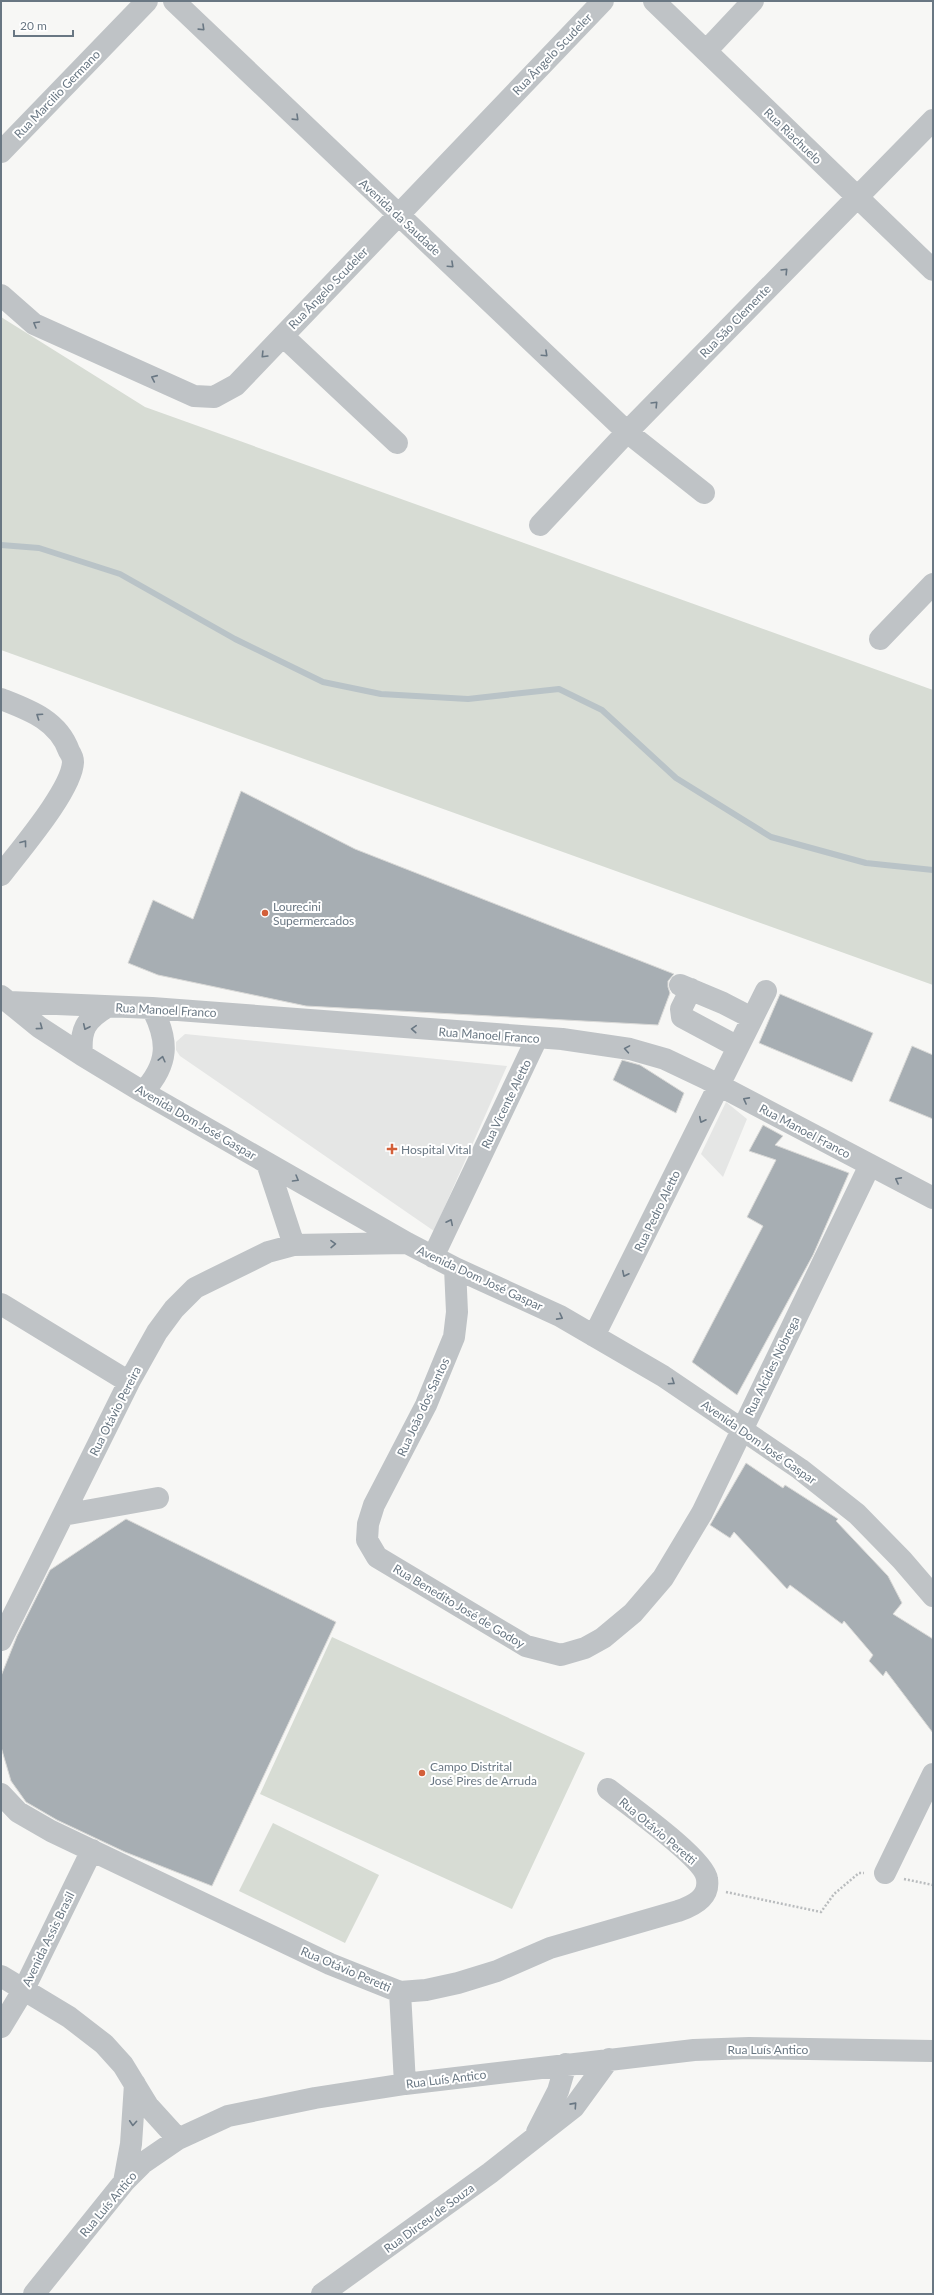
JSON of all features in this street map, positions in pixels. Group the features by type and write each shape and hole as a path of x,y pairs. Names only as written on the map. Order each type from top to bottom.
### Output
{"street":[{"name":"Rua Marcilio Germano","path":"1,152 147,1"},
{"name":"Avenida da Saudade","path":"174,1 627,432 704,493"},
{"name":"Rua Ângelo Scudeler","path":"1,295 34,324 194,396 214,397 236,385 603,1"},
{"name":"Rua Riachuelo","path":"654,1 933,270"},
{"path":"706,51 753,1"},
{"name":"Rua São Clemente","path":"540,525 627,432 933,120"},
{"path":"283,336 397,444"},
{"path":"880,639 933,584"},
{"path":"1,699 40,716 53,725 66,743 73,761 69,779 58,798 1,875"},
{"path":"738,1047 682,1017 681,1010 686,987 723,1003 752,1018"},
{"name":"Rua Pedro Aletto","path":"594,1336 766,991"},
{"name":"Rua Manoel Franco","path":"5,999 107,1007 152,1008 562,1039 630,1049 665,1059 719,1085 933,1198"},
{"name":"Avenida Dom José Gaspar","path":"5,999 39,1027 82,1055 143,1092 406,1243 455,1268 560,1316 663,1376 800,1469 857,1514 902,1560 933,1596"},
{"path":"82,1055 81,1044 85,1026 94,1015 107,1007"},
{"path":"143,1092 158,1072 164,1050 163,1030 152,1008"},
{"name":"Rua Vicente Aletto","path":"433,1257 537,1038"},
{"path":"267,1163 294,1245"},
{"name":"Rua Alcides Nóbrega","path":"585,1648 603,1638 633,1613 663,1578 702,1513 741,1429 870,1165"},
{"name":"Rua Otávio Pereira","path":"2,1632 157,1332 174,1309 195,1288 268,1252 294,1245 406,1243"},
{"name":"Rua João dos Santos","path":"367,1540 368,1524 374,1505 426,1405 454,1337 457,1312 455,1268"},
{"path":"1,1304 130,1382"},
{"path":"63,1515 158,1498"},
{"name":"Rua Benedito José de Godoy","path":"367,1540 377,1557 383,1561 526,1646 562,1655 585,1648"},
{"path":"885,1873 933,1774"},
{"name":"Rua Otávio Peretti","path":"1,1794 18,1812 51,1831 330,1964 400,1992 426,1990 458,1983 497,1971 550,1948 678,1911 691,1906 701,1899 708,1889 707,1877 697,1862 651,1822 608,1789"},
{"name":"Avenida Assis Brasil","path":"1,2027 24,1989 92,1850"},
{"path":"1,1976 24,1989 97,2037 123,2065 148,2106 178,2139"},
{"path":"400,1992 405,2084"},
{"name":"Rua Luís Antico","path":"34,2294 124,2182 143,2163 178,2139 228,2116 315,2098 405,2084 694,2050 749,2048 933,2051"},
{"name":"Rua Dirceu de Souza","path":"322,2294 490,2173 574,2107 609,2059"},
{"name":"Rua Dirceu de Souza","path":"533,2138 558,2092 566,2064"},
{"path":"124,2182 131,2144 134,2084"}],"path":[{"path":"708,1889 821,1912 834,1894 860,1873 885,1873 919,1884 933,1885"}],"shaded area":[{"path":"1,317 145,407 933,690 933,985 1,650"},
{"name":"Hospital Vital","path":"185,1034 507,1066 434,1231 180,1056 176,1050 176,1042"},
{"path":"726,1102 747,1119 723,1177 701,1154"},
{"name":"Campo Distrital José Pires de Arruda","path":"332,1637 585,1753 512,1909 260,1794"},
{"path":"273,1823 379,1875 345,1943 239,1891"}],"building":[{"path":"241,791 355,849 674,974 668,981 670,993 658,1025 306,1006 158,975 128,963 153,900 193,919"},
{"path":"780,994 873,1033 852,1082 759,1043"},
{"path":"912,1046 933,1055 933,1119 889,1101"},
{"path":"622,1060 640,1065 684,1093 676,1113 613,1080"},
{"path":"763,1125 783,1136 775,1145 849,1173 813,1255 737,1395 692,1362 763,1226 747,1217 776,1160 749,1151"},
{"path":"746,1463 783,1488 785,1485 838,1519 836,1521 888,1576 902,1603 893,1614 933,1639 933,1733 886,1671 883,1676 869,1661 873,1655 844,1621 842,1624 790,1585 787,1589 734,1532 730,1538 710,1525"},
{"path":"126,1519 336,1622 212,1886 125,1852 57,1820 26,1802 11,1781 1,1747 1,1676 17,1636 50,1570"}],"waterway":[{"path":"1,545 39,548 120,574 235,639 323,682 381,694 468,699 559,689 602,710 676,778 771,837 866,863 933,870"}],"place":[{"name":"Lourecini Supermercados","path":"265,913"},
{"name":"Hospital Vital","path":"392,1149"},
{"name":"Campo Distrital José Pires de Arruda","path":"422,1773"}]}
